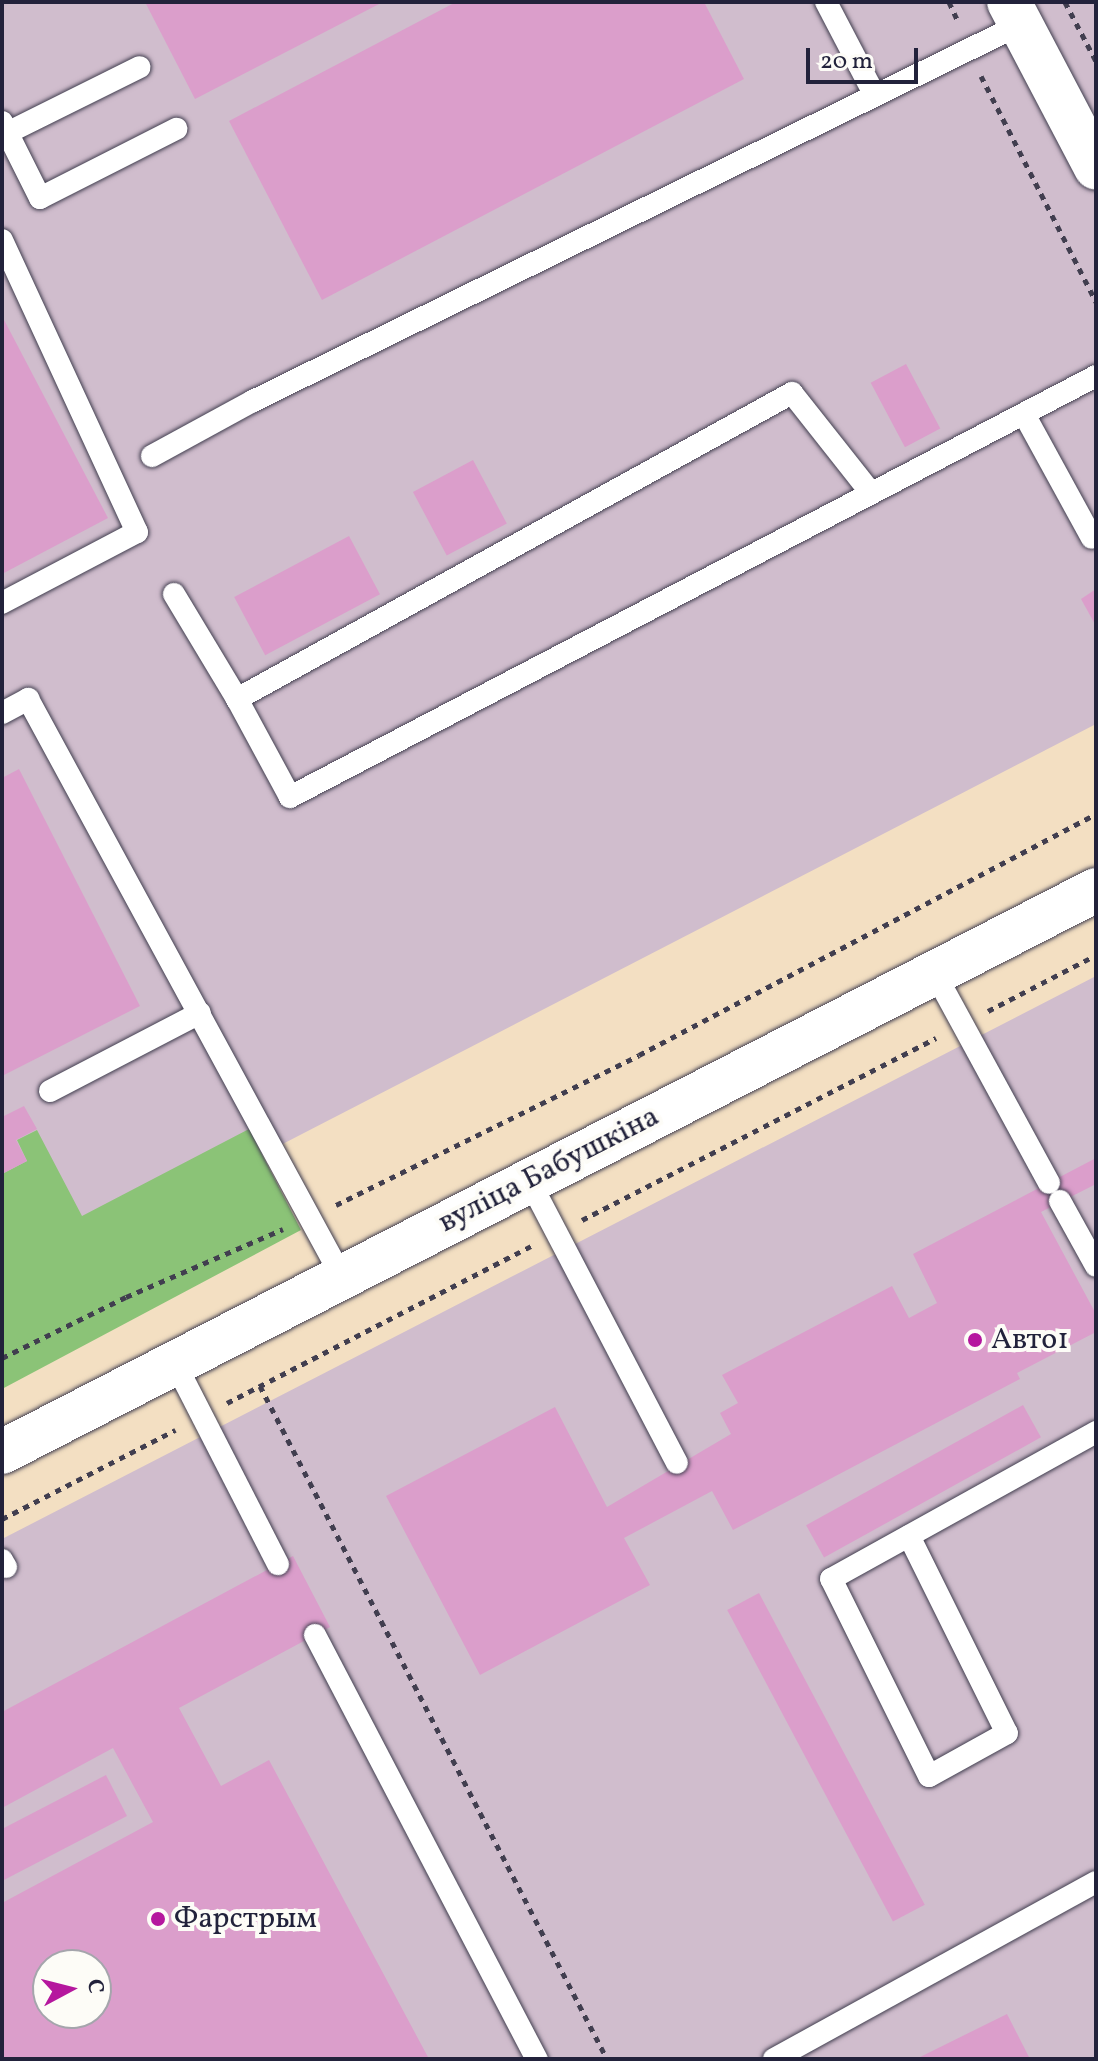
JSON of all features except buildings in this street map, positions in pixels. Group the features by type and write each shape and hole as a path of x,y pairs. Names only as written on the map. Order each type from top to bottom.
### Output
{"street":[{"path":"1015,13 1096,168"},
{"name":"вуліца Бабушкіна","path":"2,1452 1096,890"}],"lane":[{"path":"826,2 874,94"},
{"path":"152,456 253,401 874,94 973,50 1015,13"},
{"path":"140,67 5,127 40,198 176,129"},
{"path":"2,240 137,532 2,603"},
{"path":"174,594 237,699 290,797 1096,376"},
{"path":"237,699 792,393 871,493"},
{"path":"1024,414 1092,538"},
{"path":"2,713 28,699 313,1216 342,1277"},
{"path":"934,972 1096,1266"},
{"path":"50,1091 200,1013"},
{"path":"529,1180 677,1463"},
{"path":"175,1363 278,1564"},
{"path":"909,1536 1007,1733 929,1776 831,1579 1096,1432"},
{"path":"315,1635 537,2059"},
{"path":"774,2059 1096,1882"}],"path":[{"path":"949,2 973,50 985,89 1096,302"},
{"path":"1065,2 1096,61"},
{"path":"2,1358 126,1297 313,1216 639,1055 1096,814"},
{"path":"260,1386 607,2059"}],"shaded area":[{"path":"2,2 1096,2 1096,724 2,1289"},
{"path":"1096,976 1096,2059 2,2059 2,1539"}],"green space":[{"path":"249,1129 301,1230 2,1389 2,1174 27,1161 17,1140 37,1130 82,1216"}],"place":[{"name":"Авто1","path":"975,1340"},
{"name":"Фарстрым","path":"158,1919"}]}
